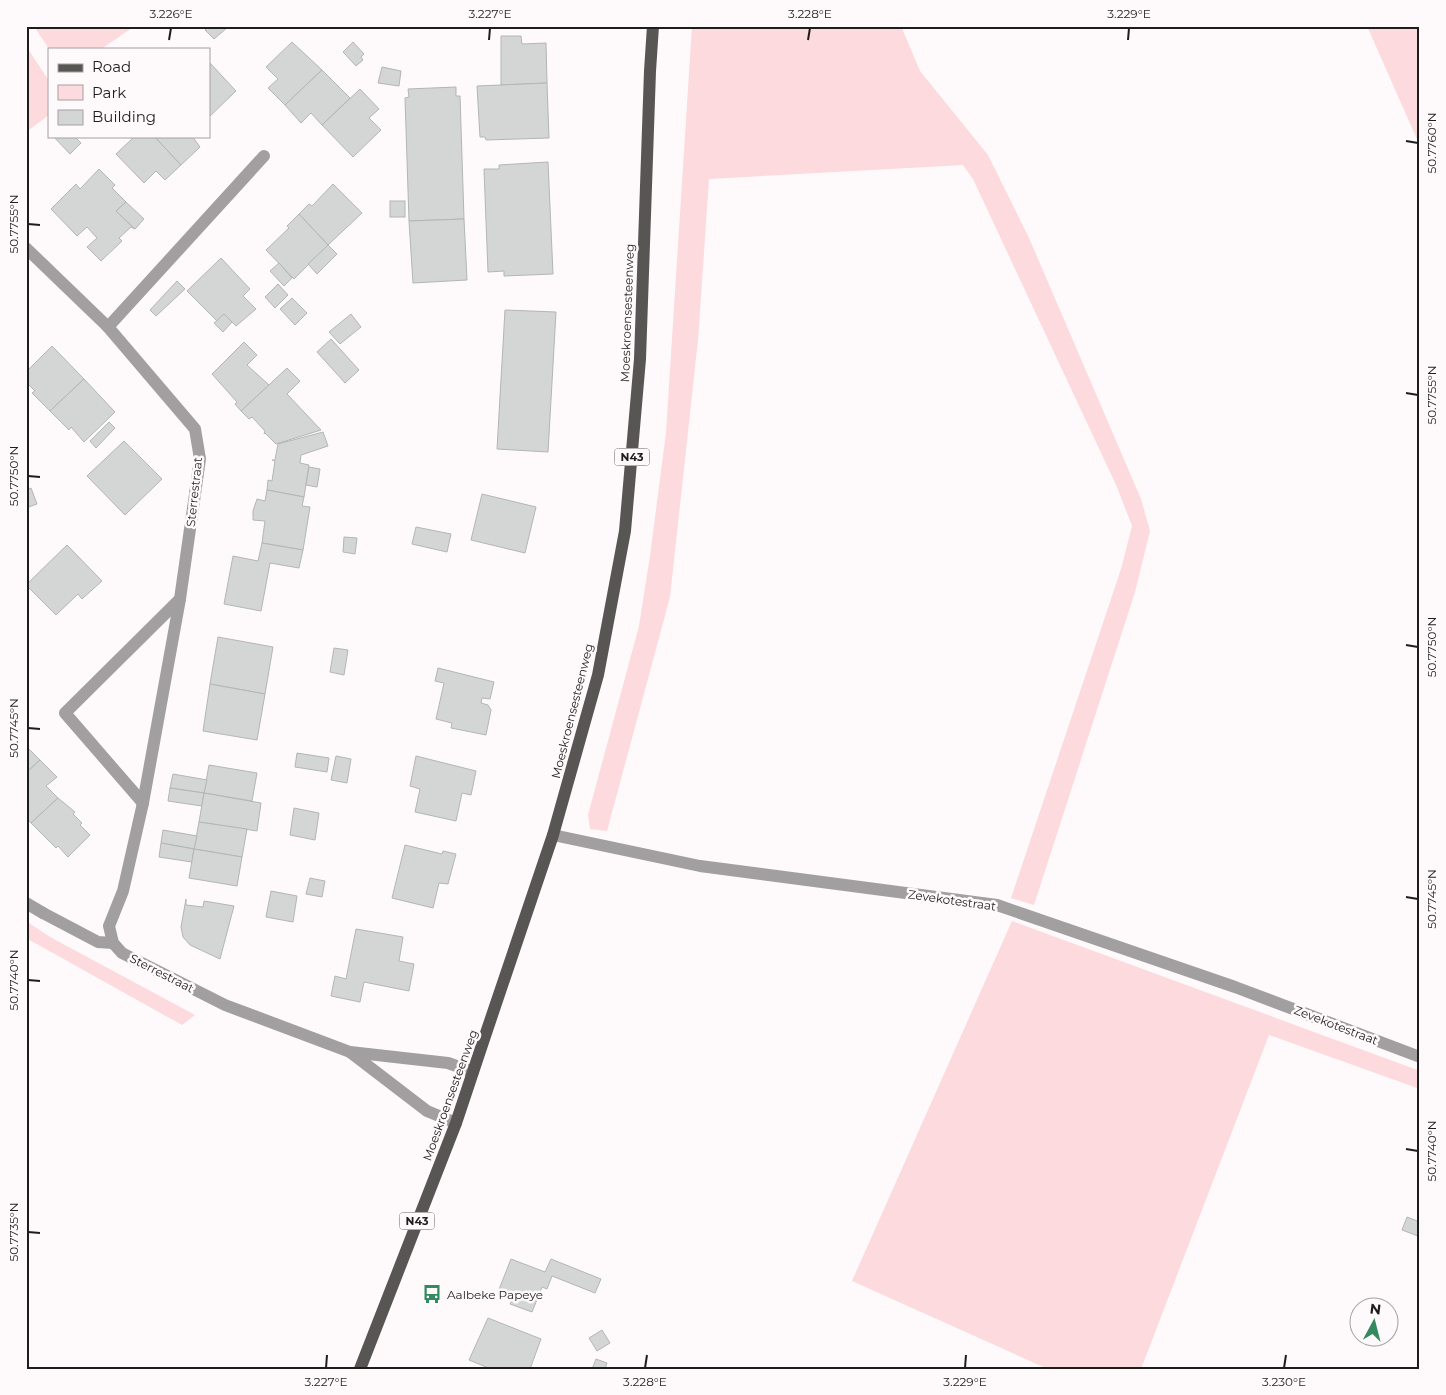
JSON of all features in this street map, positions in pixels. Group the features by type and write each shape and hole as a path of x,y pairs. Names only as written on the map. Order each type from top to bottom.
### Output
{"main road":[{"name":"Moeskroensesteenweg","path":"360,1369 456,1123 553,835 598,675 625,531 640,359 653,26"}],"street":[{"path":"108,326 264,156"},
{"name":"Sterrestraat","path":"26,248 108,326 195,429 200,459 180,600 143,803 123,891 109,926 113,942 122,953 225,1005 350,1052 448,1063 473,1072"},
{"path":"143,803 65,713 180,600"},
{"name":"Zevekotestraat","path":"553,835 700,866 997,905 1235,987 1420,1057"},
{"path":"26,903 98,942 113,942"},
{"name":"Sterrestraat","path":"350,1052 427,1111 456,1123"}],"green space":[{"path":"34,26 135,26 102,48 48,48"},
{"path":"692,26 901,26 920,71 988,155 1029,238 1141,499 1150,531 1135,592 1034,905 1011,898 1121,569 1132,526 1117,487 973,179 963,165 709,179 698,340 670,597 607,831 590,829 588,815 639,626 666,433"},
{"path":"1367,26 1420,26 1420,146"},
{"path":"26,46 48,79 48,116 26,132"},
{"path":"26,921 50,937 195,1015 182,1025 26,938"},
{"path":"1012,921 1420,1071 1420,1089 1269,1035 1141,1369 1048,1369 852,1281"}],"building":[{"path":"209,26 228,27 214,39 205,30"},
{"path":"501,36 521,36 522,44 546,43 547,83 501,85"},
{"path":"292,42 322,70 285,105 268,88 278,79 266,67"},
{"path":"353,42 364,54 361,57 363,60 356,66 343,52"},
{"path":"210,63 236,91 210,116"},
{"path":"382,67 401,71 399,86 378,83"},
{"path":"322,70 350,98 322,125 311,113 301,123 285,105"},
{"path":"547,83 549,138 486,140 485,137 480,137 477,86"},
{"path":"456,87 456,96 460,96 464,219 409,221 405,98 409,97 408,89"},
{"path":"360,89 379,109 369,118 381,130 353,157 322,125"},
{"path":"55,138 76,138 81,143 70,154"},
{"path":"133,138 156,138 181,165 165,180 156,171 144,183 116,154"},
{"path":"156,138 193,138 200,147 181,165"},
{"path":"548,162 553,274 504,276 504,271 488,272 484,169 499,169 499,165"},
{"path":"99,169 115,185 112,188 126,202 116,211 135,229 131,227 119,238 122,241 101,261 87,247 97,238 87,227 77,236 51,209 76,184 80,189"},
{"path":"333,184 362,213 328,245 299,214 309,204 312,206"},
{"path":"390,201 405,201 405,217 390,217"},
{"path":"126,202 144,219 135,229 116,211"},
{"path":"299,214 328,245 294,279 266,250 289,228 287,226"},
{"path":"464,219 467,280 413,283 409,221"},
{"path":"328,245 337,254 317,274 308,264"},
{"path":"221,258 250,289 243,296 256,309 236,326 224,314 217,321 187,291"},
{"path":"279,263 292,278 284,286 270,271"},
{"path":"177,281 185,289 156,316 150,310"},
{"path":"278,284 288,295 275,308 265,297"},
{"path":"292,298 307,313 295,325 280,309"},
{"path":"505,310 556,312 548,452 497,449"},
{"path":"224,314 232,322 223,332 214,323"},
{"path":"351,314 361,327 340,344 329,332"},
{"path":"331,339 359,370 345,383 317,352"},
{"path":"244,342 257,355 247,365 269,385 241,411 235,404 237,402 212,374"},
{"path":"52,346 84,379 50,411 32,393 35,391 26,382 26,372"},
{"path":"287,368 300,381 287,394 321,430 276,444 264,434 265,431 252,417 249,419 241,411"},
{"path":"84,379 115,412 84,442 71,427 69,430 50,411"},
{"path":"109,422 115,428 96,448 90,441"},
{"path":"323,432 328,446 301,455 300,463 309,465 304,497 267,490 268,480 272,481 275,461 272,460 275,460 278,444"},
{"path":"124,441 162,479 125,515 87,476"},
{"path":"309,467 320,469 317,487 306,485"},
{"path":"31,488 37,504 26,508 26,490"},
{"path":"267,490 304,497 302,506 310,507 303,550 262,543 265,521 253,520 253,511 257,499 265,501"},
{"path":"482,494 536,507 525,553 471,540"},
{"path":"416,527 451,534 447,552 412,544"},
{"path":"344,537 357,538 355,554 343,552"},
{"path":"262,543 303,550 299,568 270,563 261,611 224,604 233,556 258,561"},
{"path":"67,545 102,581 82,599 78,594 56,615 26,585"},
{"path":"218,637 273,647 265,694 210,684"},
{"path":"334,648 348,650 344,675 330,672"},
{"path":"438,668 494,682 490,699 482,698 481,703 488,705 491,710 486,735 451,728 452,723 436,719 444,683 435,681"},
{"path":"210,684 265,694 257,740 203,731"},
{"path":"26,746 40,760 26,773"},
{"path":"297,753 329,758 327,772 295,767"},
{"path":"336,756 351,759 347,783 331,780"},
{"path":"416,756 476,771 471,795 462,793 456,821 415,812 420,789 410,786"},
{"path":"40,760 57,777 46,786 58,798 31,823 26,818 26,773"},
{"path":"209,765 257,773 252,801 204,793"},
{"path":"173,774 207,780 204,793 170,788"},
{"path":"170,788 204,793 202,806 168,801"},
{"path":"204,793 261,803 257,831 199,822"},
{"path":"58,798 75,812 73,814 82,823 80,825 90,835 68,857 31,823"},
{"path":"294,808 319,813 315,840 290,835"},
{"path":"199,822 247,829 242,857 194,849"},
{"path":"163,830 197,836 194,849 161,843"},
{"path":"161,843 194,849 192,862 159,857"},
{"path":"405,845 442,854 443,851 456,854 448,884 439,883 433,908 392,898"},
{"path":"194,849 242,857 237,886 189,878"},
{"path":"310,878 325,881 322,897 306,894"},
{"path":"271,891 297,896 293,922 266,917"},
{"path":"186,899 186,905 203,907 204,901 234,906 220,959 190,945 183,937 181,927"},
{"path":"356,929 403,937 399,961 414,964 409,991 364,982 360,1002 331,996 335,976 346,979"},
{"path":"1407,1217 1420,1222 1418,1236 1402,1230"},
{"path":"511,1259 545,1272 551,1259 601,1279 595,1293 552,1276 547,1289 542,1287 532,1312 510,1304 513,1298 498,1292"},
{"path":"488,1318 541,1339 530,1369 491,1369 469,1360"},
{"path":"602,1330 610,1343 597,1351 589,1338"},
{"path":"596,1359 607,1363 605,1369 592,1369"}],"place":[{"name":"Aalbeke Papeye","path":"432,1294"}]}
